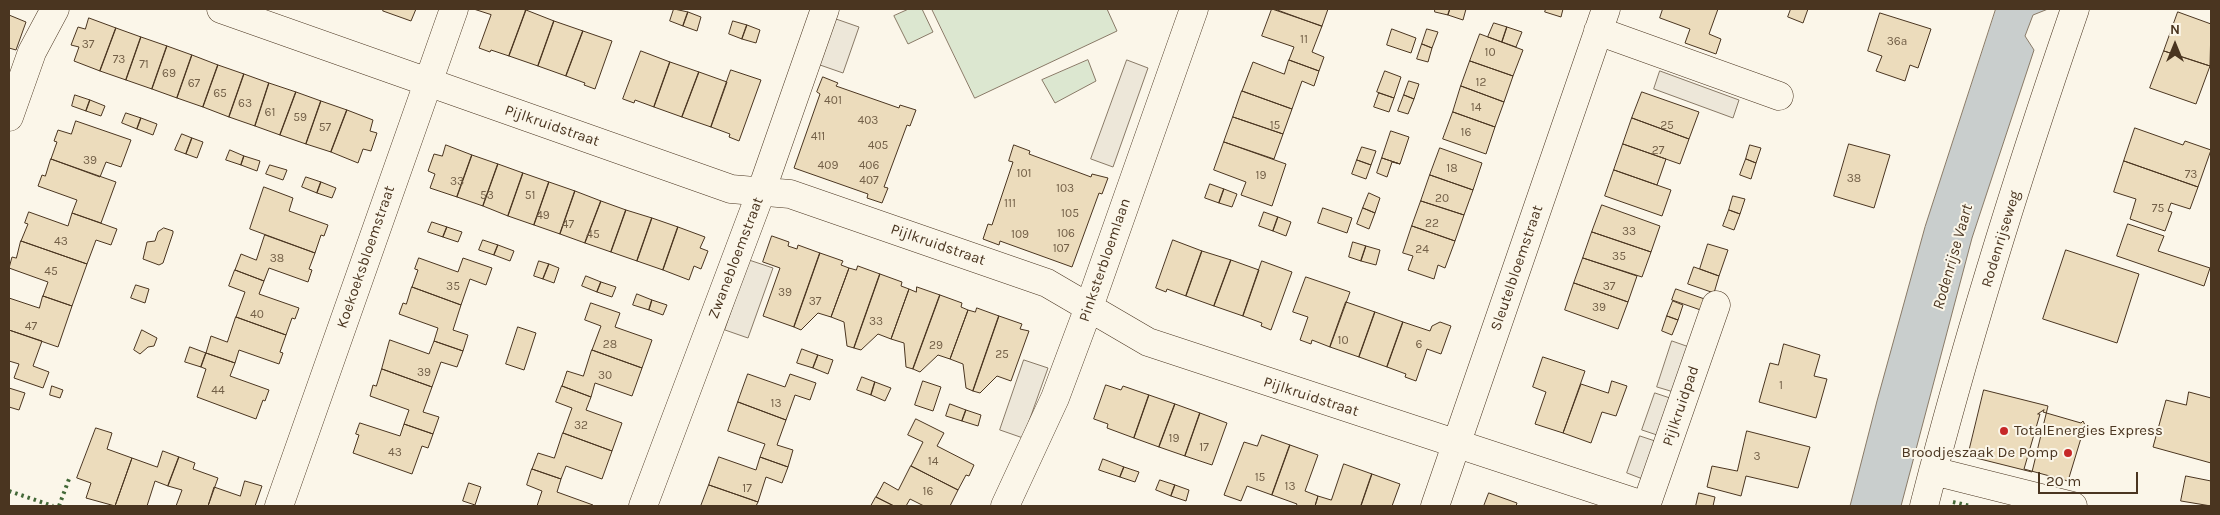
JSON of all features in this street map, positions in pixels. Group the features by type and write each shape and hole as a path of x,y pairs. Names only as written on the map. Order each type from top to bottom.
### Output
{"street":[{"path":"9,117 32,52 55,9"},
{"name":"Pijlkruidstraat","path":"221,9 731,189 790,194 1047,283 1148,342 1646,506"},
{"name":"Koekoeksbloemstraat","path":"278,506 454,9"},
{"name":"Zwanebloemstraat","path":"643,506 761,192 825,9"},
{"name":"Pinksterbloemlaan","path":"1005,506 1054,398 1089,307 1194,9"},
{"name":"Rodenrijseweg","path":"1924,506 1962,366 2036,122 2075,9"},
{"name":"Sleutelbloemstraat","path":"1435,506 1602,20 1779,96"},
{"name":"Pijlkruidpad","path":"1646,506 1716,305"},
{"path":"1933,471 2073,506"}],"green space":[{"path":"909,9 922,9 933,32 908,44 894,16"},
{"path":"932,9 1107,9 1117,31 975,98"},
{"path":"1088,60 1096,81 1055,103 1042,80"}],"shaded area":[{"path":"836,19 859,27 843,73 820,65"},
{"path":"1127,60 1148,68 1113,167 1091,159"},
{"path":"1660,71 1739,100 1733,118 1654,89"},
{"path":"749,260 773,268 748,338 725,330"},
{"path":"1672,341 1692,348 1677,393 1657,387"},
{"path":"1024,360 1048,368 1023,438 1000,430"},
{"path":"1655,393 1676,400 1663,437 1642,430"},
{"path":"1640,436 1661,443 1648,481 1627,473"}],"water":[{"name":"Rodenrijse Vaart","path":"1996,9 2048,9 2033,15 2025,36 2034,50 1972,238 1901,506 1850,506 1925,227"}],"building":[{"path":"384,9 416,9 411,21 383,11"},
{"path":"474,9 526,10 509,56 479,48 491,15"},
{"path":"674,9 688,12 683,26 670,21"},
{"path":"1272,9 1322,26 1312,52 1324,57 1319,71 1289,60 1294,47 1262,36"},
{"path":"1275,9 1328,9 1322,26"},
{"path":"1435,9 1450,9 1448,15 1435,12"},
{"path":"1450,9 1466,9 1463,20 1448,15"},
{"path":"1546,9 1563,9 1561,17 1545,12"},
{"path":"1663,9 1718,9 1709,34 1721,39 1716,54 1685,43 1690,29 1660,18"},
{"path":"1791,9 1808,9 1803,23 1788,17"},
{"path":"526,10 554,21 538,66 509,56"},
{"path":"688,12 701,17 697,31 683,26"},
{"path":"2178,12 2211,24 2210,66 2164,51"},
{"path":"1880,13 1931,29 1918,68 1910,65 1905,81 1876,71 1882,56 1868,51"},
{"path":"9,15 26,22 16,50 9,48"},
{"path":"89,18 116,28 100,71 74,61 79,47 71,45 78,27 85,29"},
{"path":"554,21 583,31 566,76 538,66"},
{"path":"733,21 747,25 742,39 729,34"},
{"path":"1494,23 1507,27 1502,42 1488,37"},
{"path":"747,25 760,30 756,43 742,39"},
{"path":"1507,27 1522,32 1516,47 1502,42"},
{"path":"116,28 141,37 126,80 100,71"},
{"path":"1392,29 1416,38 1411,53 1387,45"},
{"path":"1427,29 1438,32 1432,48 1422,44"},
{"path":"583,31 612,41 595,89 566,76"},
{"path":"1480,34 1523,50 1513,76 1470,61"},
{"path":"141,37 167,46 152,89 126,80"},
{"path":"1422,44 1432,48 1428,62 1417,59"},
{"path":"167,46 192,55 177,98 152,89"},
{"path":"641,51 670,62 654,107 635,100 634,103 623,99"},
{"path":"2164,51 2210,66 2196,104 2150,88"},
{"path":"192,55 218,65 203,107 177,98"},
{"path":"1289,60 1319,71 1314,86 1302,81 1292,109 1242,91 1253,62 1284,74"},
{"path":"1470,61 1513,76 1504,102 1461,86"},
{"path":"670,62 699,72 682,117 654,107"},
{"path":"218,65 244,74 229,117 203,107"},
{"path":"731,70 761,80 739,141 729,137 730,134 711,127"},
{"path":"1385,71 1401,77 1394,98 1377,92"},
{"path":"699,72 727,82 711,127 682,117"},
{"path":"244,74 269,83 255,126 229,117"},
{"path":"823,77 838,83 836,86 899,108 900,105 916,110 910,126 907,125 884,187 888,188 882,203 867,198 868,194 794,168 820,94 817,92"},
{"path":"1409,81 1419,84 1414,99 1404,95"},
{"path":"269,83 296,92 280,135 255,126"},
{"path":"1461,86 1504,102 1495,127 1453,112"},
{"path":"1242,91 1292,109 1283,134 1233,117"},
{"path":"296,92 321,101 306,144 280,135"},
{"path":"1642,92 1699,112 1689,139 1632,118"},
{"path":"1379,93 1394,98 1389,112 1374,107"},
{"path":"75,95 90,100 86,111 72,106"},
{"path":"1404,95 1414,99 1408,114 1398,111"},
{"path":"90,100 105,106 101,116 86,111"},
{"path":"321,101 347,110 331,152 306,144"},
{"path":"347,110 373,120 370,131 377,133 371,151 363,149 358,163 331,152"},
{"path":"1453,112 1495,127 1486,154 1443,139"},
{"path":"126,113 141,118 137,129 122,123"},
{"path":"1233,117 1283,134 1274,159 1224,142"},
{"path":"141,118 157,124 153,135 137,129"},
{"path":"1632,118 1689,139 1680,164 1623,144"},
{"path":"76,121 131,140 121,167 106,162 100,177 51,159 57,142 54,141 58,130 71,134"},
{"path":"2135,128 2183,145 2185,141 2211,150 2198,187 2124,161"},
{"path":"1391,131 1409,137 1400,164 1382,158"},
{"path":"182,134 192,138 186,154 175,150"},
{"path":"192,138 203,142 197,158 186,154"},
{"path":"1224,142 1286,164 1272,206 1241,195 1246,182 1214,170"},
{"path":"1623,144 1666,159 1657,185 1614,170"},
{"path":"1849,144 1890,155 1874,208 1834,196"},
{"path":"446,145 472,155 457,197 430,188 435,174 428,171 434,154 442,156"},
{"path":"1014,145 1030,151 1029,154 1091,177 1092,174 1108,178 1102,194 1099,193 1072,267 1000,241 999,245 983,239 988,224 992,225 1013,162 1009,161"},
{"path":"1750,145 1761,148 1756,163 1746,159"},
{"path":"1362,147 1376,151 1371,165 1357,160"},
{"path":"1440,148 1482,163 1473,190 1430,175"},
{"path":"230,150 244,156 241,165 226,160"},
{"path":"472,155 498,164 483,206 457,197"},
{"path":"244,156 260,161 257,171 241,165"},
{"path":"1382,158 1400,164 1392,162 1387,177 1377,173"},
{"path":"51,159 116,182 101,223 72,213 77,200 38,186 42,175 45,176"},
{"path":"1746,159 1756,163 1751,179 1740,175"},
{"path":"1357,160 1371,165 1366,179 1352,174"},
{"path":"2124,161 2198,187 2190,209 2171,203 2168,211 2172,212 2165,231 2130,219 2136,199 2114,192"},
{"path":"498,164 523,173 508,216 483,206"},
{"path":"270,165 287,170 283,180 266,174"},
{"path":"1614,170 1671,190 1662,216 1605,196"},
{"path":"523,173 549,182 534,225 508,216"},
{"path":"1430,175 1473,190 1464,215 1421,201"},
{"path":"306,177 321,182 317,193 302,187"},
{"path":"321,182 336,188 332,198 317,193"},
{"path":"549,182 575,191 560,234 534,225"},
{"path":"1210,184 1224,189 1219,203 1205,198"},
{"path":"264,187 293,198 289,211 328,225 324,236 321,235 315,253 250,229"},
{"path":"1224,189 1237,194 1232,207 1219,203"},
{"path":"575,191 601,201 585,243 560,234"},
{"path":"1369,193 1380,198 1375,213 1363,208"},
{"path":"1733,196 1745,199 1740,214 1729,210"},
{"path":"601,201 626,210 611,252 585,243"},
{"path":"1421,201 1464,215 1455,241 1412,226"},
{"path":"1602,205 1660,226 1651,252 1592,232"},
{"path":"1323,208 1352,218 1347,233 1318,223"},
{"path":"1363,208 1375,213 1369,229 1357,224"},
{"path":"626,210 652,218 637,261 611,252"},
{"path":"1729,210 1740,214 1734,230 1723,226"},
{"path":"29,212 68,226 72,213 117,229 111,245 96,240 87,264 21,241 28,224 25,223"},
{"path":"1264,212 1278,217 1273,231 1259,226"},
{"path":"1278,217 1291,222 1286,236 1273,231"},
{"path":"652,218 678,227 663,270 637,261"},
{"path":"432,222 447,227 443,237 428,232"},
{"path":"2128,224 2164,236 2158,251 2210,268 2204,286 2117,256"},
{"path":"1412,226 1455,241 1445,268 1438,265 1434,279 1408,270 1413,256 1403,253"},
{"path":"447,227 462,232 458,242 443,237"},
{"path":"678,227 705,237 700,248 708,251 701,269 694,266 689,280 663,270"},
{"path":"164,228 173,231 173,233 163,263 159,265 143,259 147,242 155,241 158,232"},
{"path":"1592,232 1651,252 1642,277 1583,258"},
{"path":"265,235 315,253 309,269 312,270 308,282 269,268 264,281 235,270 241,254 256,260"},
{"path":"772,236 789,242 788,246 797,249 798,245 820,253 794,327 763,316 780,268 763,262"},
{"path":"483,240 498,245 494,255 479,250"},
{"path":"1173,240 1202,251 1186,296 1167,289 1166,292 1156,288"},
{"path":"21,241 87,264 72,306 43,296 48,282 9,268 12,257 16,258"},
{"path":"1353,242 1366,246 1361,261 1349,257"},
{"path":"1708,244 1728,250 1719,276 1700,269"},
{"path":"498,245 514,251 510,261 494,255"},
{"path":"1366,246 1380,250 1376,265 1361,261"},
{"path":"2066,250 2139,274 2117,343 2043,319"},
{"path":"1202,251 1231,260 1214,306 1186,296"},
{"path":"820,253 843,261 841,265 849,268 831,317 818,313 801,330 794,327"},
{"path":"419,258 458,272 463,258 492,268 486,285 470,279 461,305 412,287 418,270 415,269"},
{"path":"1583,258 1637,276 1628,302 1574,283"},
{"path":"1231,260 1259,270 1243,316 1214,306"},
{"path":"539,261 549,264 543,279 534,276"},
{"path":"1262,261 1292,272 1271,330 1261,326 1262,323 1243,316"},
{"path":"549,264 559,268 554,283 543,279"},
{"path":"858,266 880,274 854,348 847,346 844,322 831,317 849,268 856,270"},
{"path":"1694,267 1719,276 1714,293 1688,284"},
{"path":"235,270 264,281 259,294 299,308 295,319 292,318 286,335 236,317 245,292 229,286"},
{"path":"880,274 902,282 901,286 909,289 891,339 878,334 861,350 854,348"},
{"path":"586,276 601,282 597,292 582,286"},
{"path":"1306,277 1350,292 1330,347 1312,340 1311,344 1300,340 1308,317 1293,312"},
{"path":"601,282 616,287 612,297 597,292"},
{"path":"1574,283 1628,302 1618,329 1565,310"},
{"path":"136,285 149,289 145,303 131,298"},
{"path":"412,287 461,305 453,330 468,335 463,351 434,341 438,328 399,314 403,303 406,304"},
{"path":"917,287 940,295 913,369 906,367 904,343 891,339 909,289 916,292"},
{"path":"1676,289 1716,303 1712,314 1672,300"},
{"path":"637,294 652,300 649,310 633,305"},
{"path":"940,295 962,303 961,307 968,310 950,359 938,355 920,372 913,369"},
{"path":"43,296 72,306 58,347 9,330 9,298 39,308"},
{"path":"652,300 667,305 663,315 649,310"},
{"path":"1673,301 1683,305 1678,320 1667,316"},
{"path":"1346,302 1375,312 1359,357 1330,347"},
{"path":"591,303 620,313 615,327 652,340 642,368 592,350 601,326 585,320"},
{"path":"977,308 999,316 973,391 966,388 963,364 950,359 968,310 975,312"},
{"path":"1375,312 1403,322 1387,367 1359,357"},
{"path":"999,316 1022,324 1020,329 1029,331 1011,381 997,376 980,393 973,391"},
{"path":"1667,316 1678,320 1672,335 1662,331"},
{"path":"236,317 286,335 280,352 283,353 279,364 239,350 235,363 206,353 211,336 227,342"},
{"path":"1403,322 1430,331 1432,326 1440,322 1451,326 1441,354 1427,349 1416,381 1405,377 1406,374 1387,367"},
{"path":"518,327 536,333 524,370 506,364"},
{"path":"9,330 42,341 33,366 49,372 43,388 14,378 19,364 9,361"},
{"path":"142,330 157,338 154,346 148,347 140,354 134,350"},
{"path":"390,340 429,354 434,341 463,351 457,367 441,362 432,387 382,369"},
{"path":"1784,344 1820,355 1814,376 1827,379 1816,418 1759,402 1770,363 1778,365"},
{"path":"190,347 206,353 201,367 185,362"},
{"path":"802,349 818,355 813,368 797,363"},
{"path":"592,350 642,368 632,396 595,383 591,397 562,386 567,371 583,376"},
{"path":"206,353 235,363 230,376 269,390 256,419 197,397 206,369 201,367"},
{"path":"818,355 833,360 828,374 813,368"},
{"path":"1543,357 1585,371 1563,433 1535,424 1546,392 1533,387"},
{"path":"382,369 432,387 423,412 439,417 433,434 404,424 409,410 370,396 373,385 376,386"},
{"path":"748,374 785,387 790,374 816,383 810,400 795,395 786,420 738,402"},
{"path":"862,377 875,382 871,395 857,390"},
{"path":"923,381 941,387 933,411 915,405"},
{"path":"1612,381 1627,386 1616,416 1602,412 1591,443 1563,433 1581,384 1608,393"},
{"path":"875,382 891,388 885,401 871,395"},
{"path":"1106,385 1121,390 1123,386 1149,395 1134,438 1107,428 1108,424 1094,419"},
{"path":"52,386 63,390 60,398 50,395"},
{"path":"562,386 591,397 586,410 622,423 612,451 563,433 572,408 556,402"},
{"path":"9,388 25,393 19,410 9,407"},
{"path":"1984,390 2048,406 2032,472 1968,456"},
{"path":"2189,392 2211,398 2211,463 2153,447 2166,400 2186,405"},
{"path":"1149,395 1175,404 1159,447 1134,438"},
{"path":"738,402 786,420 777,445 793,450 788,467 760,457 765,444 728,431"},
{"path":"950,404 966,410 962,421 946,416"},
{"path":"1175,404 1200,413 1185,456 1159,447"},
{"path":"966,410 981,415 978,426 962,421"},
{"path":"2044,410 2043,412 2081,423 2083,421 2085,425 2068,481 2024,469 2040,414 2038,414"},
{"path":"1200,413 1227,423 1212,465 1185,456"},
{"path":"916,419 944,433 937,446 974,465 969,476 966,475 958,490 911,466 923,442 908,435"},
{"path":"360,423 400,436 404,424 433,434 428,448 422,446 412,474 353,453 359,435 356,434"},
{"path":"96,428 112,433 107,449 132,458 115,506 86,498 91,483 77,478"},
{"path":"1747,431 1810,447 1798,488 1746,476 1741,496 1707,487 1712,466 1737,471"},
{"path":"563,433 612,451 602,479 566,466 561,479 532,469 538,453 554,458"},
{"path":"1262,435 1290,445 1272,495 1247,486 1241,501 1224,495 1244,442 1257,446"},
{"path":"1290,445 1318,455 1305,491 1318,496 1315,506 1296,506 1297,504 1272,495"},
{"path":"163,451 179,457 168,486 155,481 147,506 115,506 132,458 157,467"},
{"path":"179,457 195,463 193,469 218,478 208,506 176,506 182,490 168,486"},
{"path":"719,457 756,470 760,457 788,467 782,483 766,477 758,502 709,485"},
{"path":"1103,459 1124,467 1120,477 1099,470"},
{"path":"1344,464 1372,474 1361,506 1315,506 1318,496 1331,500"},
{"path":"911,466 958,490 950,506 924,506 910,499 906,506 894,506 876,497 884,482 898,490"},
{"path":"1124,467 1139,472 1135,482 1120,477"},
{"path":"532,469 561,479 557,492 593,506 537,506 542,491 527,485"},
{"path":"1372,474 1400,484 1392,506 1361,506"},
{"path":"2186,476 2211,481 2211,506 2181,501"},
{"path":"1160,480 1175,485 1171,496 1156,490"},
{"path":"245,481 262,486 255,506 208,506 214,487 240,496"},
{"path":"469,483 481,487 475,505 463,501"},
{"path":"709,485 758,502 756,506 701,506"},
{"path":"1175,485 1189,490 1186,501 1171,496"},
{"path":"1489,493 1517,503 1516,506 1484,506"},
{"path":"1699,493 1715,497 1713,506 1696,506"},
{"path":"876,497 894,506 871,506"}],"hedge":[{"path":"59,506 69,479"},
{"path":"9,491 53,506"},
{"path":"1953,502 1970,506"}],"place":[{"name":"TotalEnergies Express","path":"2004,431"},
{"name":"Broodjeszaak De Pomp","path":"2068,453"}]}
